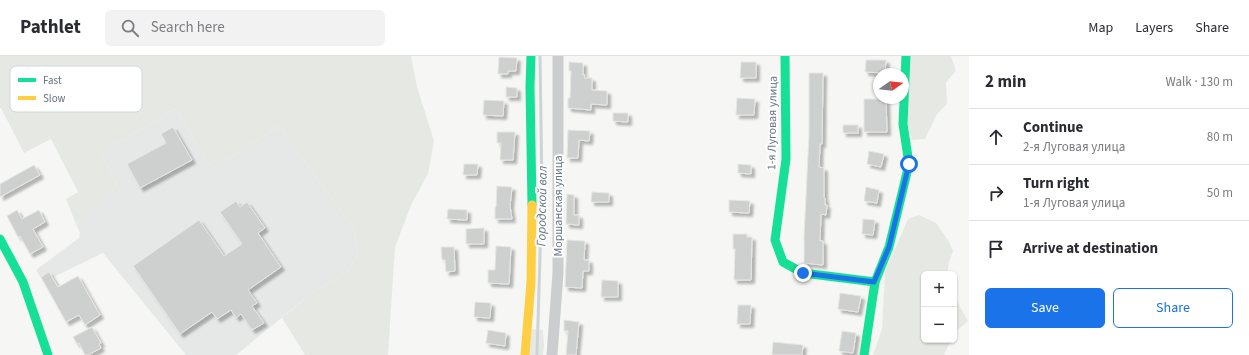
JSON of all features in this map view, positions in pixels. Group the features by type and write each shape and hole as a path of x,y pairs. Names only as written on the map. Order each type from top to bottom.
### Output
{"street":[{"path":"525,355 531,282 532,172 530,87 532,56"},
{"name":"Моршанская улица","path":"552,355 558,273 558,56"},
{"name":"1-я Луговая улица","path":"785,56 786,159 775,240 783,262 803,273 874,282"},
{"path":"864,355 874,282 889,247 909,164 903,124 906,56"},
{"path":"0,239 24,282 48,355"}],"shaded area":[{"path":"0,56 411,56 417,87 434,141 428,174 412,203 395,247 388,355 305,355 282,318 311,294 346,273 358,256 354,229 279,126 213,169 175,109 101,153 117,184 76,224 66,199 78,192 51,139 24,153 0,108"},
{"path":"908,56 951,56 956,71 946,82 947,104 937,114 925,139 912,140 907,122 907,104 909,104"},
{"path":"175,109 213,169 279,126 354,229 358,256 346,273 311,294 236,355 186,355 103,253 43,282 36,270 79,238 80,233 76,224 117,184 101,153"},
{"path":"919,215 936,223 948,240 953,251 948,271 921,271 921,343 950,343 944,355 873,355 882,329 885,272 908,219"},
{"path":"957,301 968,321 957,330"},
{"path":"532,329 543,330 543,355 527,355"}],"building":[{"path":"499,57 517,58 516,71 508,71 508,74 498,74"},
{"path":"866,60 886,60 885,68 873,68 873,72 865,72"},
{"path":"569,62 583,63 584,78 592,78 592,90 607,91 607,105 591,104 591,110 568,108 571,71 569,71"},
{"path":"741,62 756,62 756,78 740,78"},
{"path":"809,73 823,73 822,144 820,144 819,167 824,168 824,198 825,205 827,205 826,215 821,214 820,241 823,241 823,265 804,263 809,134"},
{"path":"506,87 517,88 517,97 506,97"},
{"path":"737,98 755,99 754,115 736,115"},
{"path":"864,99 873,99 873,104 886,104 887,132 864,132"},
{"path":"484,100 504,101 503,116 483,115"},
{"path":"613,113 628,113 628,122 613,121"},
{"path":"843,125 858,125 858,133 843,133"},
{"path":"173,127 192,160 140,188 127,164 166,143 161,134"},
{"path":"568,130 590,131 589,141 579,140 578,158 567,158"},
{"path":"497,132 515,132 513,160 500,160 501,143 497,143"},
{"path":"869,151 884,154 881,167 867,164"},
{"path":"464,164 478,164 477,175 463,175"},
{"path":"738,164 751,165 751,174 738,173"},
{"path":"34,165 40,175 0,197 0,184"},
{"path":"497,186 512,187 510,206 512,219 495,219"},
{"path":"866,187 879,190 877,203 864,201"},
{"path":"592,192 609,193 609,202 591,202"},
{"path":"567,194 574,195 574,215 579,215 579,225 566,224"},
{"path":"729,200 750,201 749,213 729,212"},
{"path":"236,201 240,207 247,202 265,228 258,233 281,267 248,290 257,303 252,306 264,323 252,330 241,314 236,318 231,310 217,319 212,312 180,334 133,266 199,220 224,256 242,244 220,212"},
{"path":"448,209 467,210 467,220 447,219"},
{"path":"17,210 22,219 39,210 45,222 33,229 43,247 30,254 20,236 18,237 7,216"},
{"path":"863,219 875,220 873,235 862,234"},
{"path":"484,228 484,244 466,244 466,229"},
{"path":"733,234 747,234 747,237 752,237 751,280 734,280 735,249 733,249"},
{"path":"567,240 585,241 584,260 589,260 589,271 583,271 582,288 565,287"},
{"path":"496,246 511,247 509,284 488,283 488,270 495,270"},
{"path":"441,247 454,247 455,271 446,272 445,260 442,260"},
{"path":"49,272 58,287 78,276 100,315 85,325 79,315 66,322 41,277"},
{"path":"602,280 618,281 618,297 601,297"},
{"path":"840,293 861,296 858,312 838,309"},
{"path":"475,302 491,303 490,318 474,317"},
{"path":"738,305 751,305 750,324 737,324"},
{"path":"564,320 579,322 576,355 566,355 568,331 564,331"},
{"path":"92,327 101,343 99,344 101,348 88,355 85,355 79,343 77,344 73,337"},
{"path":"488,330 506,333 505,346 486,343"},
{"path":"842,331 856,333 853,353 839,351"},
{"path":"773,342 803,345 802,355 772,355"}],"waterway":[{"name":"Городской вал","path":"537,355 542,190 540,56"}],"traffic: fast":[{"path":"531,56 530,87 532,205"},
{"path":"785,56 786,159 775,240 783,262 803,273 875,282"},
{"path":"864,355 875,282 889,247 909,164 903,124 906,56"},
{"path":"0,239 23,282 48,355"}],"traffic: slow":[{"path":"525,355 531,282 532,205"}],"route":[{"path":"803,273 874,282 889,247 909,164"}]}
